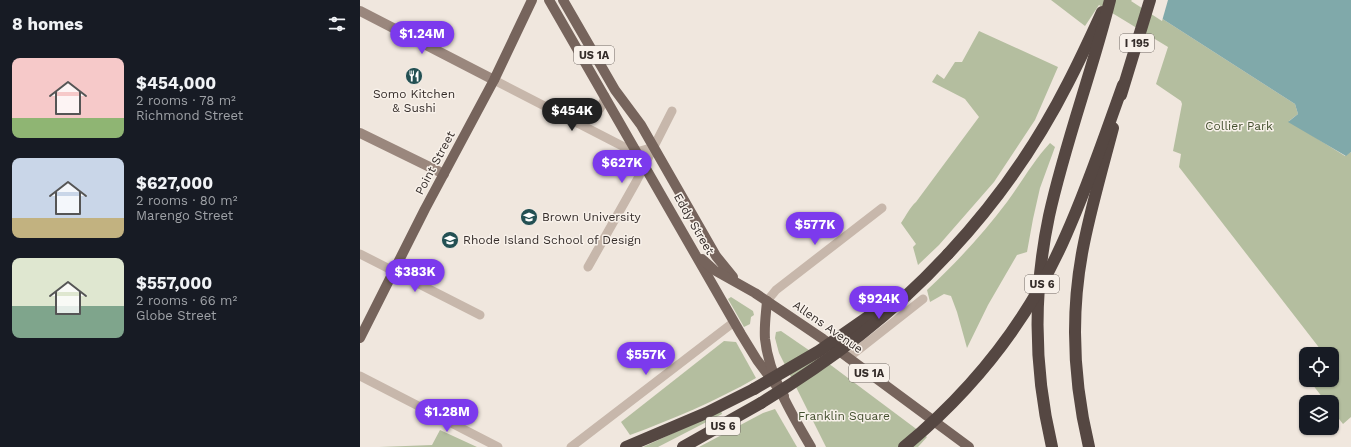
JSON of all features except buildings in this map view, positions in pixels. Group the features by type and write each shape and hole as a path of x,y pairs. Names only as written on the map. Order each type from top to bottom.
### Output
{"highway":[{"name":"US 6","path":"683,447 761,403 820,365 875,324 912,292 984,214 1010,179 1051,115 1109,0"},
{"path":"1052,447 1043,399 1038,348 1039,297 1043,256 1049,217 1058,179 1090,75 1109,0"},
{"name":"I 195","path":"1123,85 1150,0"},
{"name":"US 6","path":"904,447 936,418 975,378 1003,344 1031,302 1049,270 1068,230 1123,85"},
{"path":"1089,447 1081,410 1076,373 1074,335 1078,280 1087,230 1123,85"},
{"path":"629,446 706,413 754,389 798,364 846,334 899,295 948,254"}],"main road":[{"name":"Point Street","path":"360,338 393,271 494,80 532,0"},
{"name":"Eddy Street","path":"549,0 734,322 757,360 784,396"},
{"name":"Eddy Street","path":"563,0 615,90 637,119 654,147 721,263 740,284"},
{"name":"Allens Avenue","path":"691,245 707,265 767,301 848,358 969,447"},
{"name":"Eddy Street","path":"767,301 765,333 768,353 775,376 784,396 811,447"}],"street":[{"path":"360,11 630,150 636,151 654,147"},
{"path":"578,123 588,119 596,113 605,96"},
{"path":"588,267 654,147 672,111"},
{"path":"360,133 444,174"},
{"path":"767,301 776,290 882,208"},
{"path":"360,254 480,315"},
{"path":"848,358 923,299"},
{"path":"571,447 734,322"},
{"path":"360,376 498,447"}],"green space":[{"name":"Collier Park","path":"1051,0 1133,0 1295,104 1298,114 1289,121 1345,156 1351,152 1351,417 1343,424 1339,419 1339,395 1321,395 1314,387 1339,387 1339,347 1319,347 1179,167 1181,154 1173,151 1182,104 1181,101 1156,84 1168,47 1099,5 1085,26"},
{"path":"979,31 1058,67 1035,120 994,182 939,245 918,265 913,247 916,244 901,223 912,206 979,117 965,99 932,82 937,74 944,79 955,62 962,62"},
{"path":"1050,143 1055,147 1040,188 1027,252 1017,255 988,305 967,348 951,296 944,294 930,302 927,290 979,237 1007,202 1038,157"},
{"path":"731,297 753,311 754,315 751,317 750,324 744,327 728,299"},
{"name":"Franklin Square","path":"781,331 832,366 927,437 918,447 826,447 779,353 775,338 776,332"},
{"path":"724,341 736,342 756,378 694,409 630,435 621,422"},
{"path":"775,409 797,447 699,447 763,413"},
{"path":"721,411 722,414 658,447 643,447"},
{"path":"440,430 477,447 379,447 432,445"}],"water":[{"path":"1133,0 1351,0 1351,152 1346,156 1288,122 1298,114 1295,104"}],"pier":[{"path":"1168,0 1162,21 1131,1"}],"place":[{"name":"Somo Kitchen & Sushi","path":"414,76"},
{"name":"Brown University","path":"529,217"},
{"name":"Rhode Island School of Design","path":"450,240"}]}
